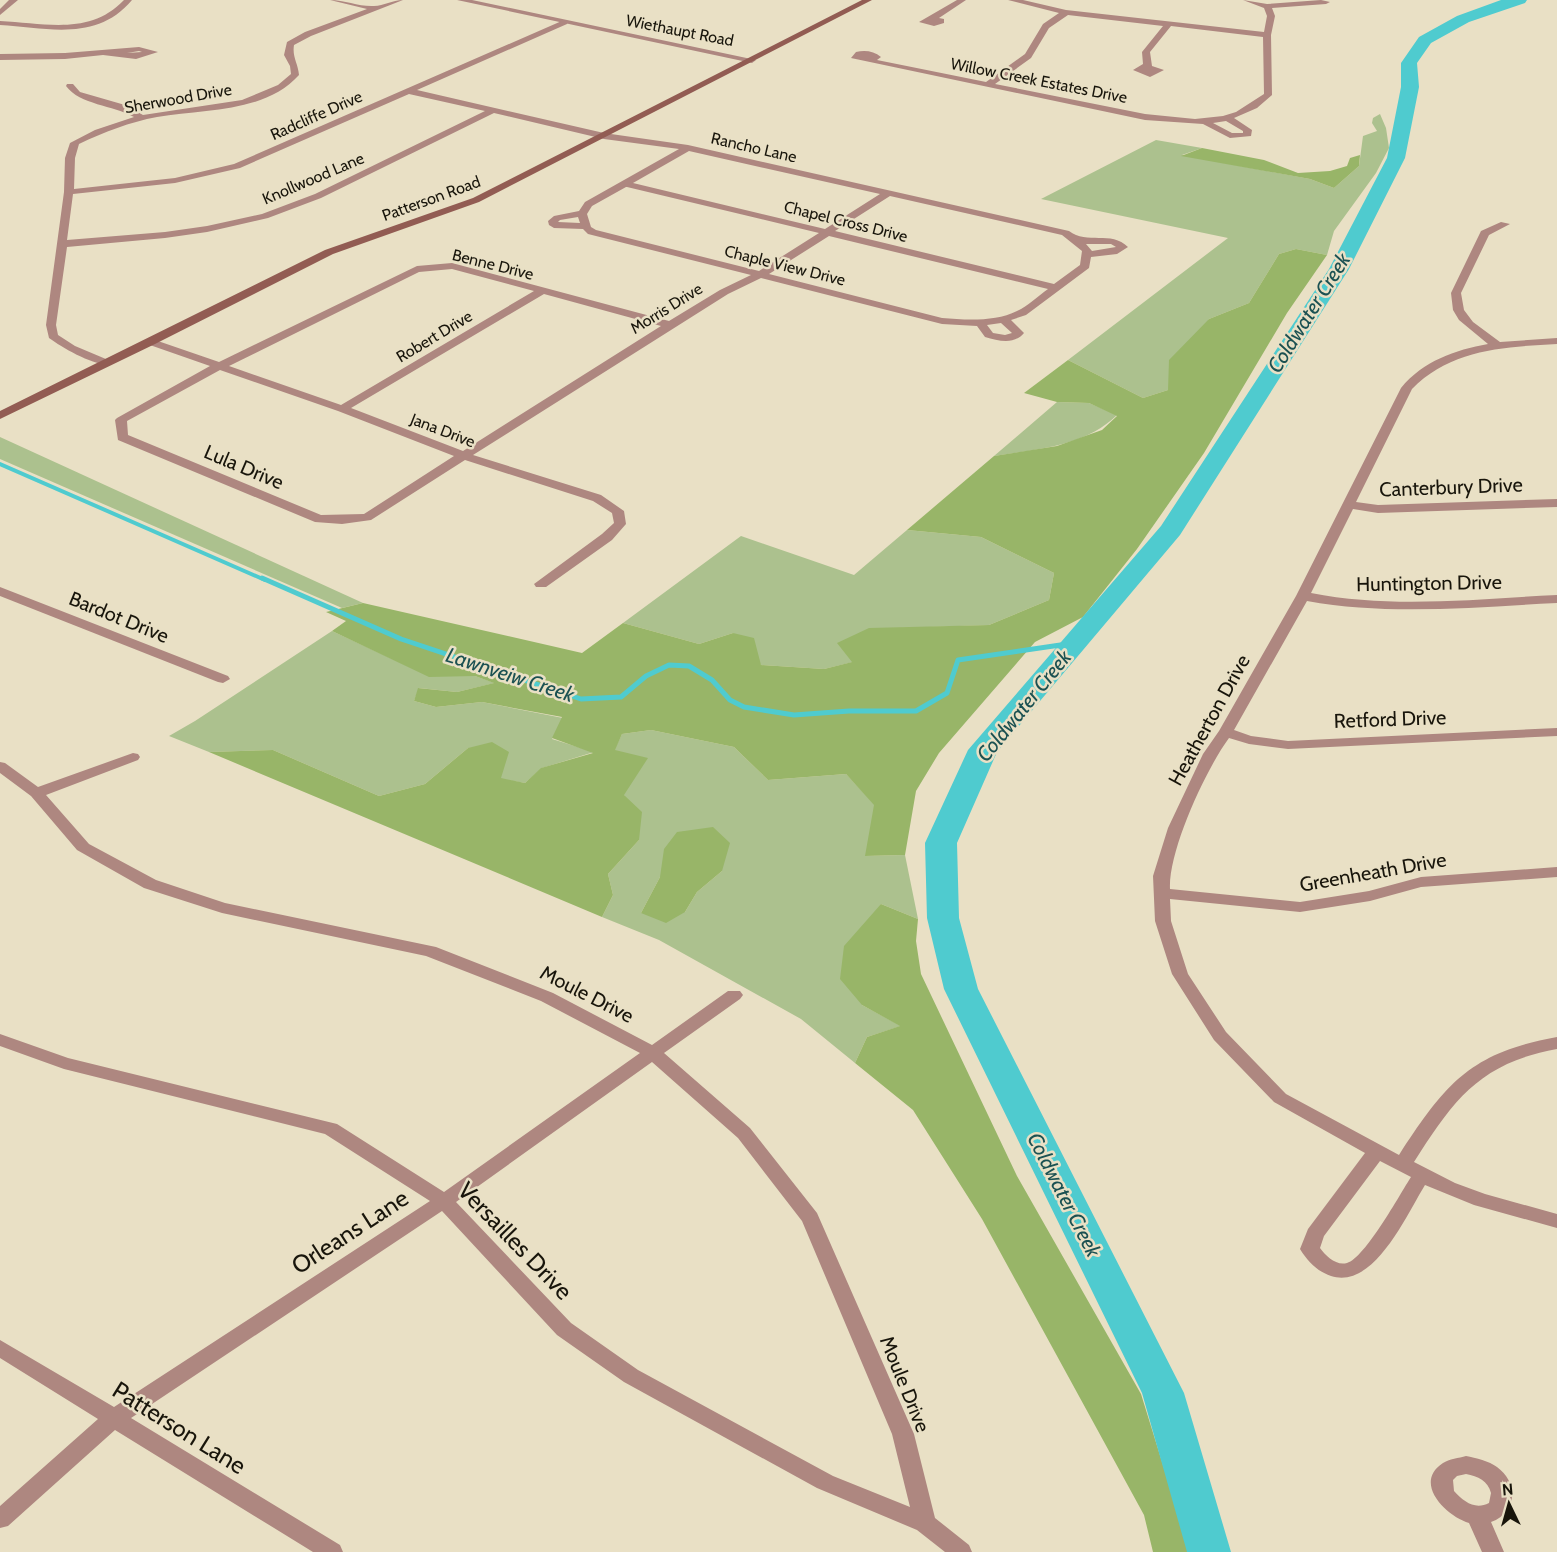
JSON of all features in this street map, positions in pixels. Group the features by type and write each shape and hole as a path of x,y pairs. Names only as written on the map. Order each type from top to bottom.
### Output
{"main road":[{"name":"Patterson Road","path":"0,415 329,252 476,200 868,0"}],"street":[{"path":"0,13 14,0"},
{"path":"0,23 71,26 97,23 111,17 128,0"},
{"path":"334,0 372,8"},
{"name":"Sherwood Drive","path":"107,362 72,348 53,336 51,325 69,192 70,158 75,143 104,129 142,118 240,102 275,91 288,83 295,75 294,66 288,55 290,44 308,34 386,2 399,0"},
{"name":"Wiethaupt Road","path":"461,0 752,60"},
{"path":"934,18 962,0"},
{"path":"1012,0 1066,12 1267,34"},
{"path":"1247,0 1268,6 1306,1 1322,4 1326,2 1325,0"},
{"name":"Willow Creek Estates Drive","path":"869,61 1145,117 1183,123 1229,119 1252,109 1268,95 1267,34 1271,16 1268,6"},
{"path":"988,85 1028,56 1046,26 1066,12"},
{"name":"Radcliffe Drive","path":"69,192 161,184 226,170 564,22"},
{"path":"1148,66 1146,52 1169,24"},
{"path":"0,57 50,57 105,53"},
{"path":"70,86 77,94 122,107 142,118"},
{"name":"Rancho Lane","path":"409,91 604,136 688,148 1065,233 1088,252"},
{"name":"Knollwood Lane","path":"62,244 165,235 207,229 265,216 318,196 494,110"},
{"name":"Willow Creek Estates Drive","path":"1204,122 1227,135 1248,134 1247,130 1229,119"},
{"name":"Chaple View Drive","path":"688,148 627,184 595,199 588,204 583,213 557,218 553,221 554,225 586,226 592,232 942,321 980,323 1022,313 1085,266 1088,252"},
{"name":"Chapel Cross Drive","path":"627,184 1057,288"},
{"name":"Morris Drive","path":"464,456 670,325 724,292 760,275 889,193"},
{"path":"583,213 586,226"},
{"path":"1498,345 1467,323 1460,315 1455,301 1456,293 1485,233 1505,224"},
{"path":"1077,241 1113,242 1123,247 1122,250 1113,252 1088,252"},
{"name":"Benne Drive","path":"219,366 417,269 452,266 670,325"},
{"name":"Robert Drive","path":"342,409 542,291"},
{"name":"Chaple View Drive","path":"980,323 989,335 1015,337 1019,333 1003,319"},
{"name":"Heatherton Drive","path":"1557,341 1498,345 1445,359 1414,380 1402,398 1347,505 1303,596 1226,732 1210,754 1176,828 1161,876 1163,921 1180,974 1220,1036 1280,1098 1421,1176 1481,1200 1557,1221"},
{"name":"Jana Drive","path":"151,342 342,409 464,456 597,498 618,511 620,524 607,537 542,584"},
{"name":"Lula Drive","path":"219,366 121,420 122,437 319,519 342,520 367,517 464,456"},
{"name":"Canterbury Drive","path":"1347,505 1378,509 1557,503"},
{"name":"Bardot Drive","path":"0,591 223,679"},
{"name":"Huntington Drive","path":"1303,596 1345,604 1386,606 1557,599"},
{"name":"Retford Drive","path":"1226,732 1249,740 1288,744 1557,732"},
{"path":"36,793 133,757"},
{"name":"Moule Drive","path":"0,766 36,793 83,847 150,884 222,908 430,951 547,997 653,1053 744,1133 810,1218 903,1434 925,1523"},
{"name":"Greenheath Drive","path":"1161,893 1300,907 1370,896 1421,882 1557,872"},
{"name":"Orleans Lane","path":"0,1519 114,1418 444,1201 734,995"},
{"name":"Versailles Drive","path":"0,1040 64,1063 331,1129 444,1201 564,1329 631,1376 825,1482 925,1523 961,1552"},
{"path":"1402,1165 1426,1127 1467,1077 1505,1054 1533,1046 1557,1043"},
{"path":"1376,1152 1315,1234 1310,1249 1318,1261 1330,1268 1347,1271 1358,1267 1375,1246 1421,1176"},
{"name":"Patterson Lane","path":"0,1348 332,1552"},
{"path":"1477,1515 1493,1552"}],"green space":[{"path":"1380,114 1386,128 1389,148 1376,173 1334,231 1327,255 1296,249 1279,254 1249,303 1209,319 1168,390 1143,398 1068,360 1228,238 1041,199 1156,140 1202,148 1182,155 1310,179 1334,188 1359,166 1363,136 1377,131 1372,123 1373,118"},
{"path":"1202,148 1264,160 1298,173 1330,171 1347,166 1350,158 1360,155 1359,166 1334,188 1310,179 1181,156"},
{"path":"1296,249 1327,255 1287,313 1204,453 1137,549 1083,617 1035,642 939,753 916,791 905,855 865,856 874,805 846,774 768,780 734,747 651,730 622,734 615,750 648,758 624,795 642,812 639,840 608,874 613,895 602,917 209,752 273,750 379,796 425,784 468,748 492,742 509,752 501,778 525,783 541,768 593,753 552,738 562,717 482,702 436,707 414,701 418,688 457,692 494,683 475,676 429,677 332,631 346,621 326,612 363,603 582,653 623,623 699,644 733,633 754,638 761,665 824,669 852,662 837,643 869,628 989,625 1049,600 1054,573 981,537 907,530 994,456 1057,446 1102,430 1117,416 1089,403 1057,402 1024,393 1068,360 1143,398 1168,390 1169,360 1209,319 1249,303 1279,254"},
{"path":"1057,402 1089,403 1117,415 1104,426 1075,440 1059,445 994,456"},
{"path":"0,437 363,603 342,608 0,459"},
{"path":"907,530 981,537 1054,573 1049,600 989,625 869,629 853,662 824,669 761,665 733,633 699,644 623,623 741,536 854,575"},
{"path":"332,631 429,676 475,676 495,683 457,692 419,688 414,701 436,707 482,702 563,718 552,739 594,752 542,768 525,783 501,779 468,748 425,784 379,796 273,750 209,752 169,736"},
{"path":"651,730 734,747 768,780 846,774 875,805 866,856 905,855 918,919 881,904 862,1005 901,1026 867,1037 855,1063 801,1019 659,940 602,917 613,895 608,874 639,840 624,795 614,750 622,734","holes":["722,871 697,892 685,912 641,913 660,877"]},
{"path":"713,827 730,843 722,871 697,892 685,912 666,923 641,913 660,877 664,849 677,832"},
{"path":"881,904 918,919 916,941 921,974 1017,1176 1141,1394 1190,1552 1153,1552 1144,1515 982,1219 913,1110 855,1063 867,1037 900,1026 862,1005 840,979 844,946"}],"waterway":[{"name":"Coldwater Creek","path":"1209,1552 1163,1393 961,989 943,918 941,843 983,750 1171,530 1339,269 1396,158 1410,87 1409,63 1425,40 1463,19 1519,0"},
{"name":"Lawnveiw Creek","path":"0,464 265,580"},
{"name":"Lawnveiw Creek","path":"262,578 401,639 581,699 621,697 646,676 669,665 689,666 712,680 730,700 744,707 794,715 849,711 916,711 947,693 958,660 1074,643"}]}
